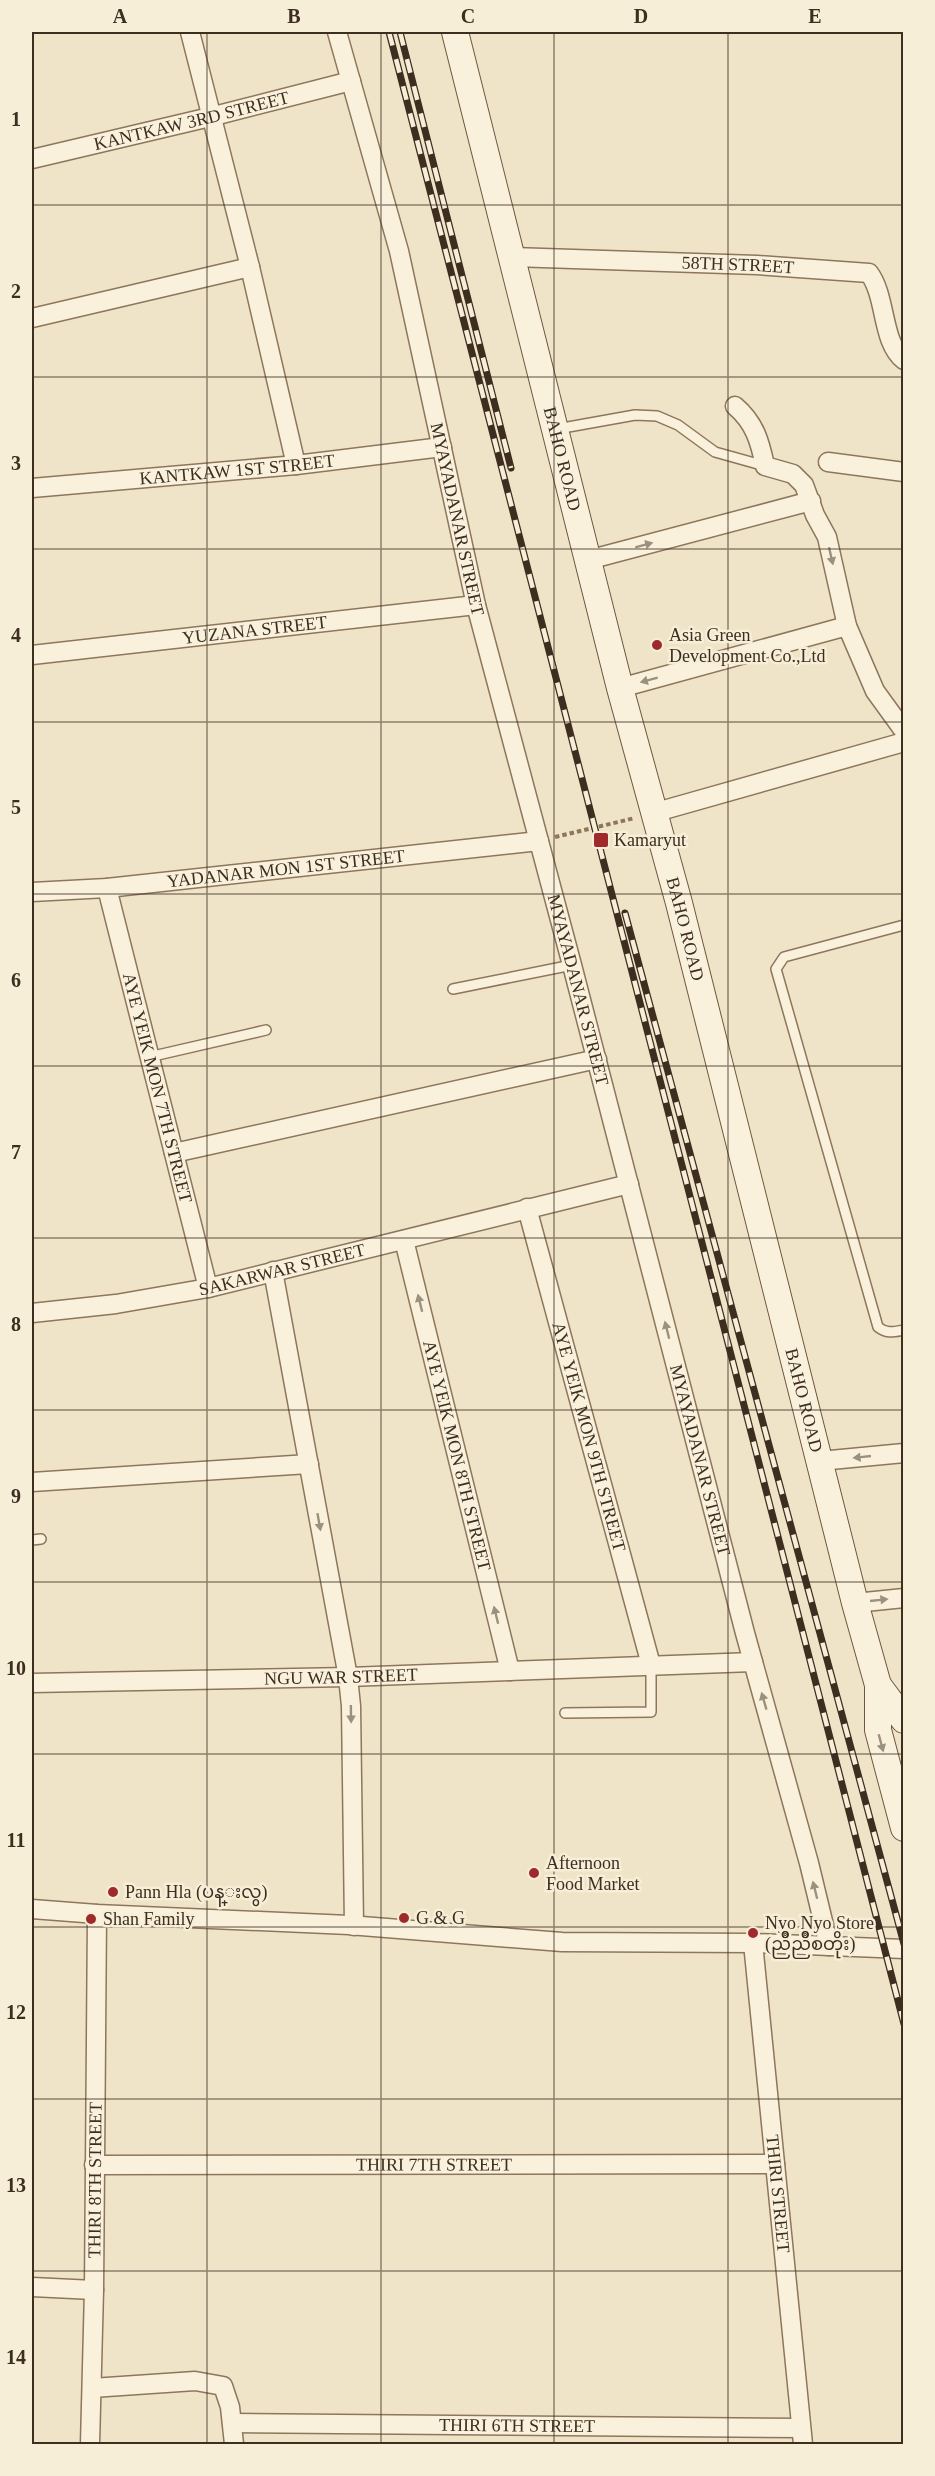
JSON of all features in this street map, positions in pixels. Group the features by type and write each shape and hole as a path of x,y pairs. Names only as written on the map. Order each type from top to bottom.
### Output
{"main road":[{"name":"BAHO ROAD","path":"455,32 620,688 679,903 855,1603 878,1685 878,1730 903,1828"},
{"name":"BAHO ROAD","path":"878,1685 903,1719"}],"street":[{"path":"190,32 250,267 296,465"},
{"name":"MYAYADANAR STREET","path":"337,32 399,252 476,605 540,841 829,1946"},
{"name":"KANTKAW 3RD STREET","path":"32,159 351,81"},
{"name":"58TH STREET","path":"512,257 757,265 869,273 877,283 890,338 903,360"},
{"path":"32,318 250,267"},
{"path":"735,406 756,431 765,466 793,474 804,485 815,515 827,537 847,626 875,691 897,708 903,731"},
{"name":"KANTKAW 1ST STREET","path":"32,488 296,465 442,447"},
{"path":"828,462 903,472"},
{"path":"588,560 811,501"},
{"name":"YUZANA STREET","path":"32,655 476,605"},
{"path":"620,688 847,626"},
{"path":"653,813 903,742"},
{"name":"YADANAR MON 1ST STREET","path":"32,892 107,888 540,841"},
{"name":"AYE YEIK MON 7TH STREET","path":"107,888 208,1288"},
{"path":"174,1153 597,1059"},
{"name":"SAKARWAR STREET","path":"32,1313 116,1304 208,1288 273,1270 629,1184"},
{"name":"AYE YEIK MON 9TH STREET","path":"527,1208 651,1665"},
{"name":"AYE YEIK MON 8TH STREET","path":"404,1240 510,1671"},
{"path":"273,1270 348,1677 351,1706 354,1926"},
{"path":"820,1461 903,1453"},
{"path":"32,1482 309,1464"},
{"path":"855,1603 903,1598"},
{"name":"NGU WAR STREET","path":"32,1683 348,1677 753,1662"},
{"path":"32,1909 354,1926 562,1942 753,1943 903,1949"},
{"name":"THIRI 8TH STREET","path":"90,2445 94,2290 97,1914"},
{"name":"THIRI STREET","path":"753,1943 802,2436"},
{"name":"THIRI 7TH STREET","path":"94,2164 775,2164"},
{"path":"32,2287 94,2290"},
{"path":"92,2388 195,2381 223,2386 230,2407 234,2445"},
{"name":"THIRI 6TH STREET","path":"232,2423 802,2436"}],"lane":[{"path":"554,430 635,415 657,416 678,425 715,452 765,466"},
{"path":"903,925 784,957 776,969 878,1327 884,1332 891,1333 903,1329"},
{"path":"453,989 572,965"},
{"path":"150,1058 266,1030"},
{"path":"565,1713 651,1712 651,1665"}],"path":[{"path":"540,841 653,813"}],"railway":[{"path":"389,32 904,2024"},
{"path":"400,32 511,468"},
{"path":"625,913 904,1944"}],"place":[{"name":"Asia Green Development Co.,Ltd","path":"657,645"},
{"name":"Kamaryut","path":"601,840"},
{"name":"Afternoon Food Market","path":"534,1873"},
{"name":"Pann Hla (ပန္းလွ)","path":"113,1892"},
{"name":"G & G","path":"404,1918"},
{"name":"Shan Family","path":"91,1919"},
{"name":"Nyo Nyo Store (ညိဳညိဳစတိုး)","path":"753,1933"}]}
